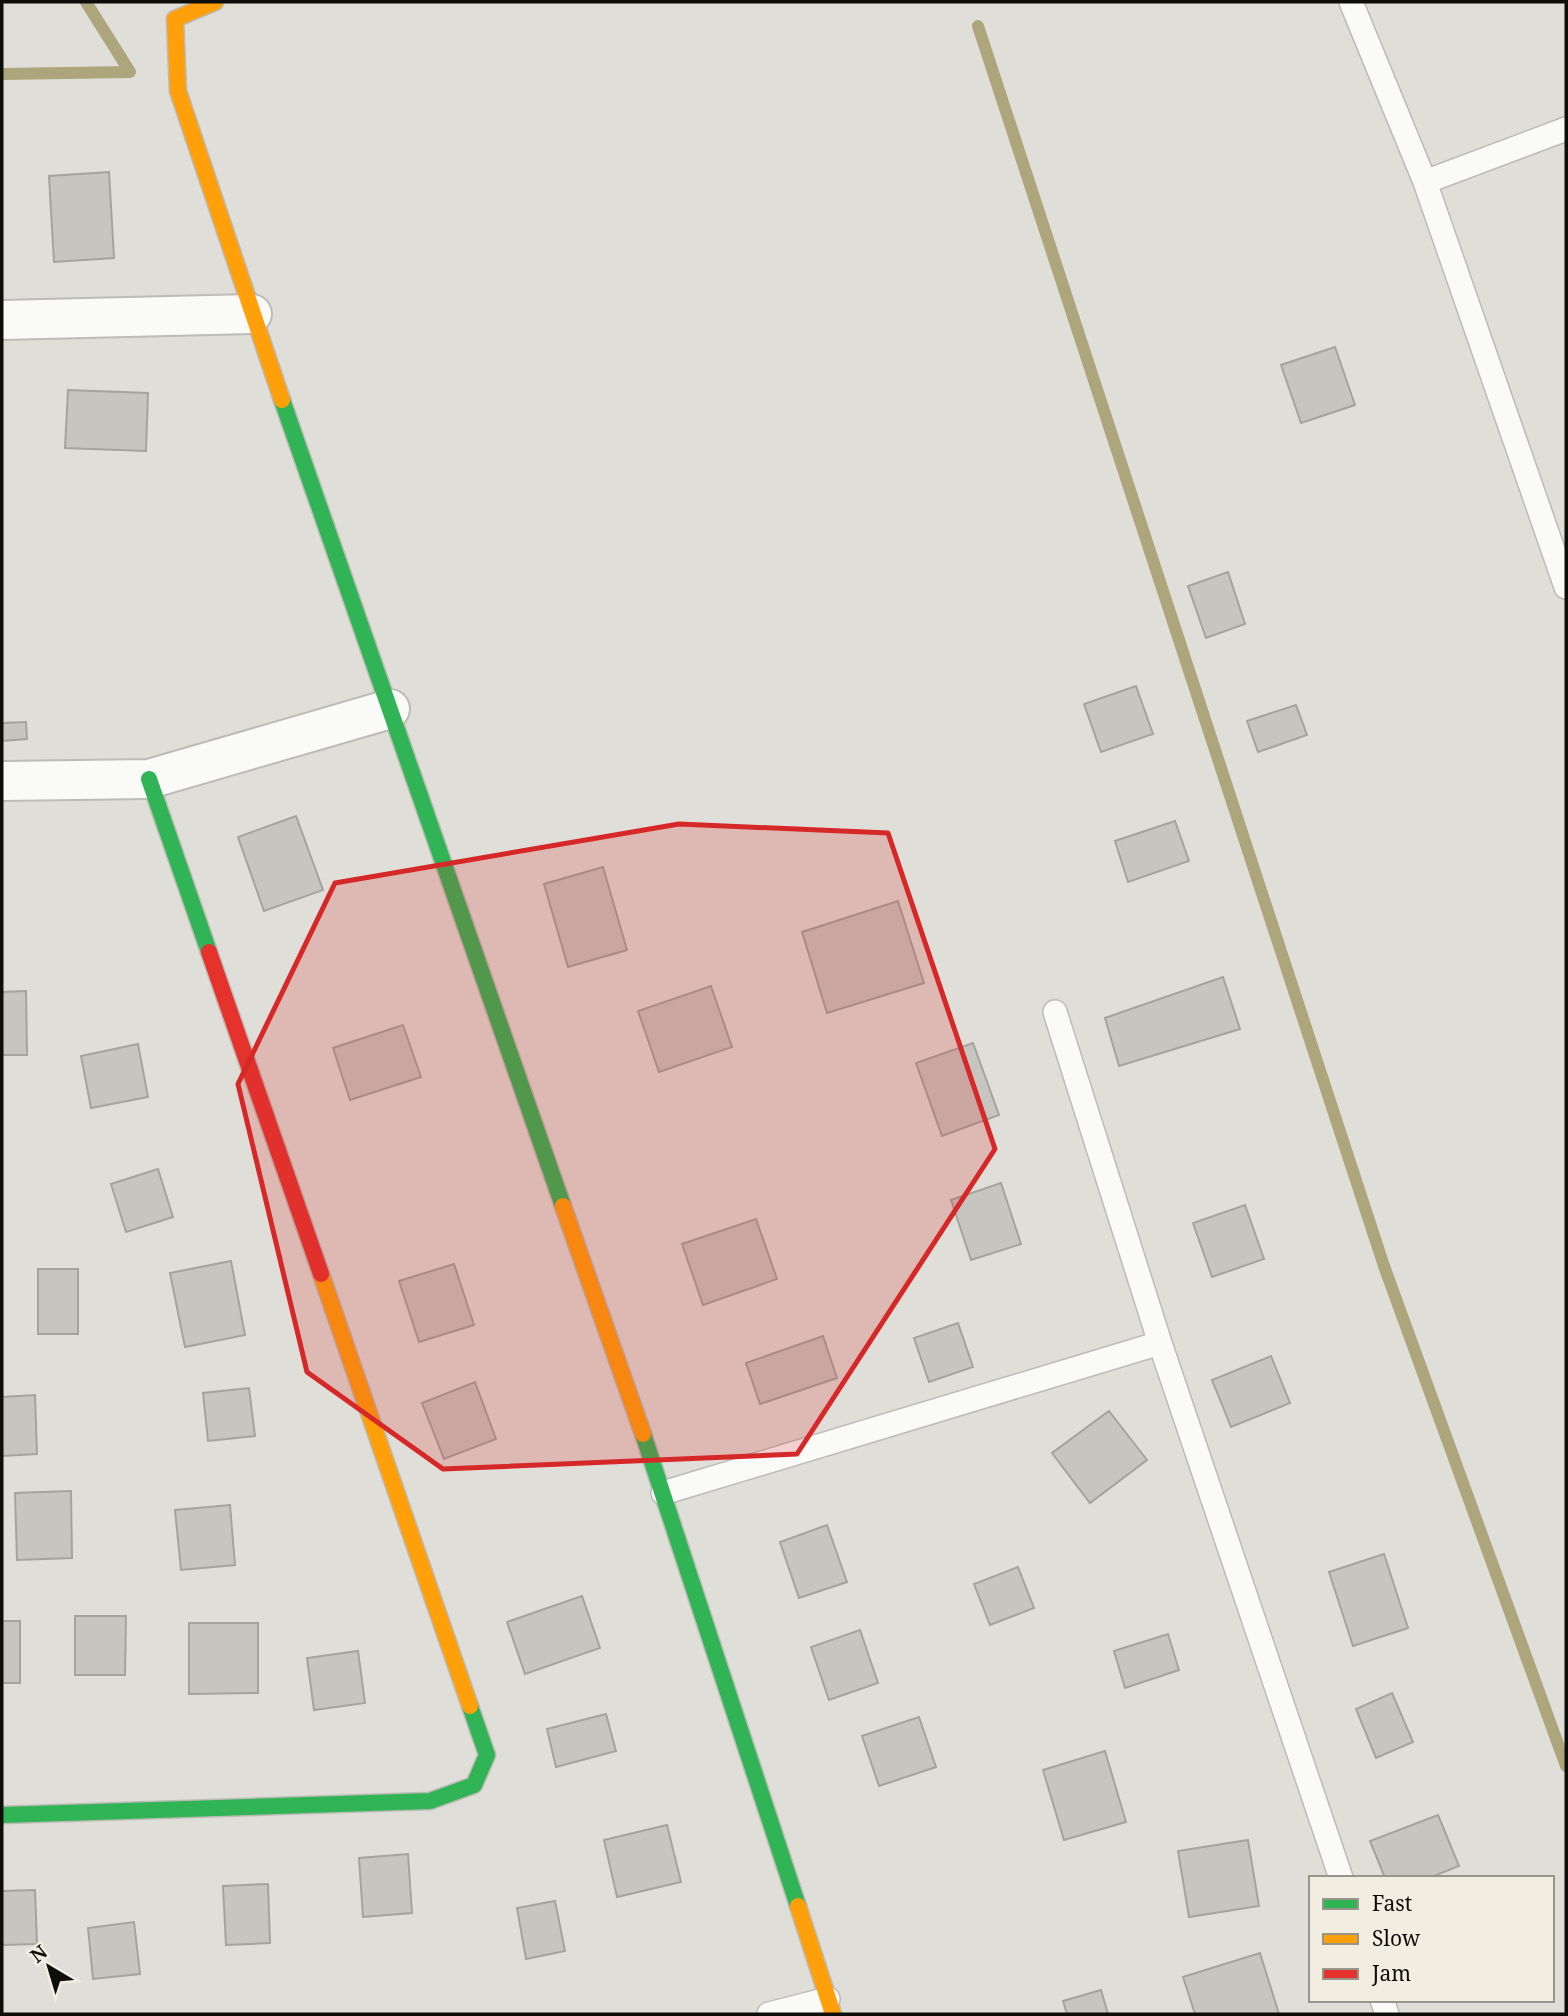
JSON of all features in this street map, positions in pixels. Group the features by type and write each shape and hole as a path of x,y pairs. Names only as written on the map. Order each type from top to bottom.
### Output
{"street":[{"path":"215,2 169,10 178,90 252,314 663,1493 830,2007"},
{"path":"2,320 252,314"},
{"path":"2,781 149,779 390,709"},
{"path":"2,1815 430,1801 474,1785 486,1755 149,779"}],"lane":[{"path":"1352,2 1425,182 1566,587"},
{"path":"1425,182 1566,129"},
{"path":"1055,1012 1160,1343 1340,1876"},
{"path":"663,1493 1160,1343"},
{"path":"769,2014 830,2007"}],"highlighted area":[{"path":"679,824 888,833 995,1149 797,1454 443,1469 307,1372 238,1084 335,883"}],"building":[{"path":"109,172 114,258 54,262 49,176"},
{"path":"1335,347 1355,405 1301,423 1281,365"},
{"path":"68,390 148,393 146,451 65,448"},
{"path":"1228,572 1245,624 1206,638 1188,586"},
{"path":"1136,686 1153,734 1101,752 1084,704"},
{"path":"1296,705 1307,735 1258,752 1247,721"},
{"path":"26,722 27,739 2,741 2,723"},
{"path":"296,816 323,890 264,911 238,837"},
{"path":"1175,821 1189,861 1128,882 1115,841"},
{"path":"603,867 627,950 568,967 544,884"},
{"path":"898,901 924,983 827,1013 802,932"},
{"path":"1223,977 1240,1029 1119,1066 1105,1018"},
{"path":"711,986 732,1047 659,1072 638,1011"},
{"path":"26,991 27,1055 2,1055 2,992"},
{"path":"403,1025 421,1077 350,1100 333,1048"},
{"path":"973,1043 999,1115 942,1136 916,1063"},
{"path":"138,1044 148,1097 91,1108 81,1056"},
{"path":"158,1169 173,1217 126,1232 111,1184"},
{"path":"1001,1183 1021,1244 971,1260 951,1200"},
{"path":"1245,1205 1264,1259 1212,1277 1193,1223"},
{"path":"756,1219 777,1279 703,1305 682,1244"},
{"path":"231,1261 245,1335 185,1347 170,1273"},
{"path":"454,1264 474,1325 419,1342 399,1281"},
{"path":"38,1269 78,1269 78,1334 38,1334"},
{"path":"958,1323 973,1367 929,1382 914,1338"},
{"path":"823,1336 837,1378 760,1404 746,1363"},
{"path":"1271,1356 1290,1403 1231,1427 1212,1380"},
{"path":"475,1382 496,1439 444,1459 422,1403"},
{"path":"249,1388 255,1436 208,1441 203,1393"},
{"path":"35,1395 37,1454 2,1456 2,1397"},
{"path":"1109,1411 1147,1460 1090,1503 1052,1453"},
{"path":"71,1491 72,1558 17,1560 15,1493"},
{"path":"230,1505 235,1565 181,1570 175,1510"},
{"path":"827,1525 847,1582 799,1598 780,1542"},
{"path":"1384,1554 1408,1628 1353,1646 1329,1572"},
{"path":"1018,1567 1034,1608 990,1625 974,1584"},
{"path":"582,1596 600,1648 525,1674 507,1622"},
{"path":"75,1616 126,1616 125,1675 75,1675"},
{"path":"2,1621 20,1621 20,1683 2,1683"},
{"path":"189,1623 258,1623 258,1693 189,1694"},
{"path":"860,1630 878,1683 829,1700 811,1647"},
{"path":"1168,1634 1179,1670 1125,1688 1114,1651"},
{"path":"358,1651 365,1703 314,1710 307,1658"},
{"path":"1392,1693 1413,1742 1376,1758 1356,1709"},
{"path":"606,1714 616,1751 556,1767 547,1729"},
{"path":"919,1717 936,1767 879,1786 862,1736"},
{"path":"1105,1751 1126,1822 1064,1840 1043,1770"},
{"path":"1438,1815 1459,1866 1434,1876 1384,1876 1370,1841"},
{"path":"667,1825 681,1882 617,1897 604,1840"},
{"path":"1248,1840 1259,1906 1189,1917 1178,1851"},
{"path":"408,1854 412,1913 363,1917 359,1858"},
{"path":"268,1884 270,1943 226,1945 223,1886"},
{"path":"35,1890 37,1944 2,1945 2,1891"},
{"path":"555,1901 565,1951 526,1959 517,1908"},
{"path":"134,1922 140,1974 93,1979 88,1928"},
{"path":"1260,1953 1279,2014 1195,2014 1183,1977"},
{"path":"1101,1990 1108,2014 1067,2014 1063,2001"}],"waterway":[{"path":"2,74 130,72 86,2"},
{"path":"978,26 1384,1266 1566,1766"}],"traffic: fast":[{"path":"282,400 563,1206"},
{"path":"149,779 209,952"},
{"path":"643,1434 798,1906"},
{"path":"2,1815 430,1801 474,1785 487,1755 470,1706"}],"traffic: slow":[{"path":"215,2 175,19 178,91 282,400"},
{"path":"563,1206 643,1434"},
{"path":"321,1274 470,1706"},
{"path":"798,1906 833,2014"}],"traffic: jam":[{"path":"209,952 321,1274"}]}
